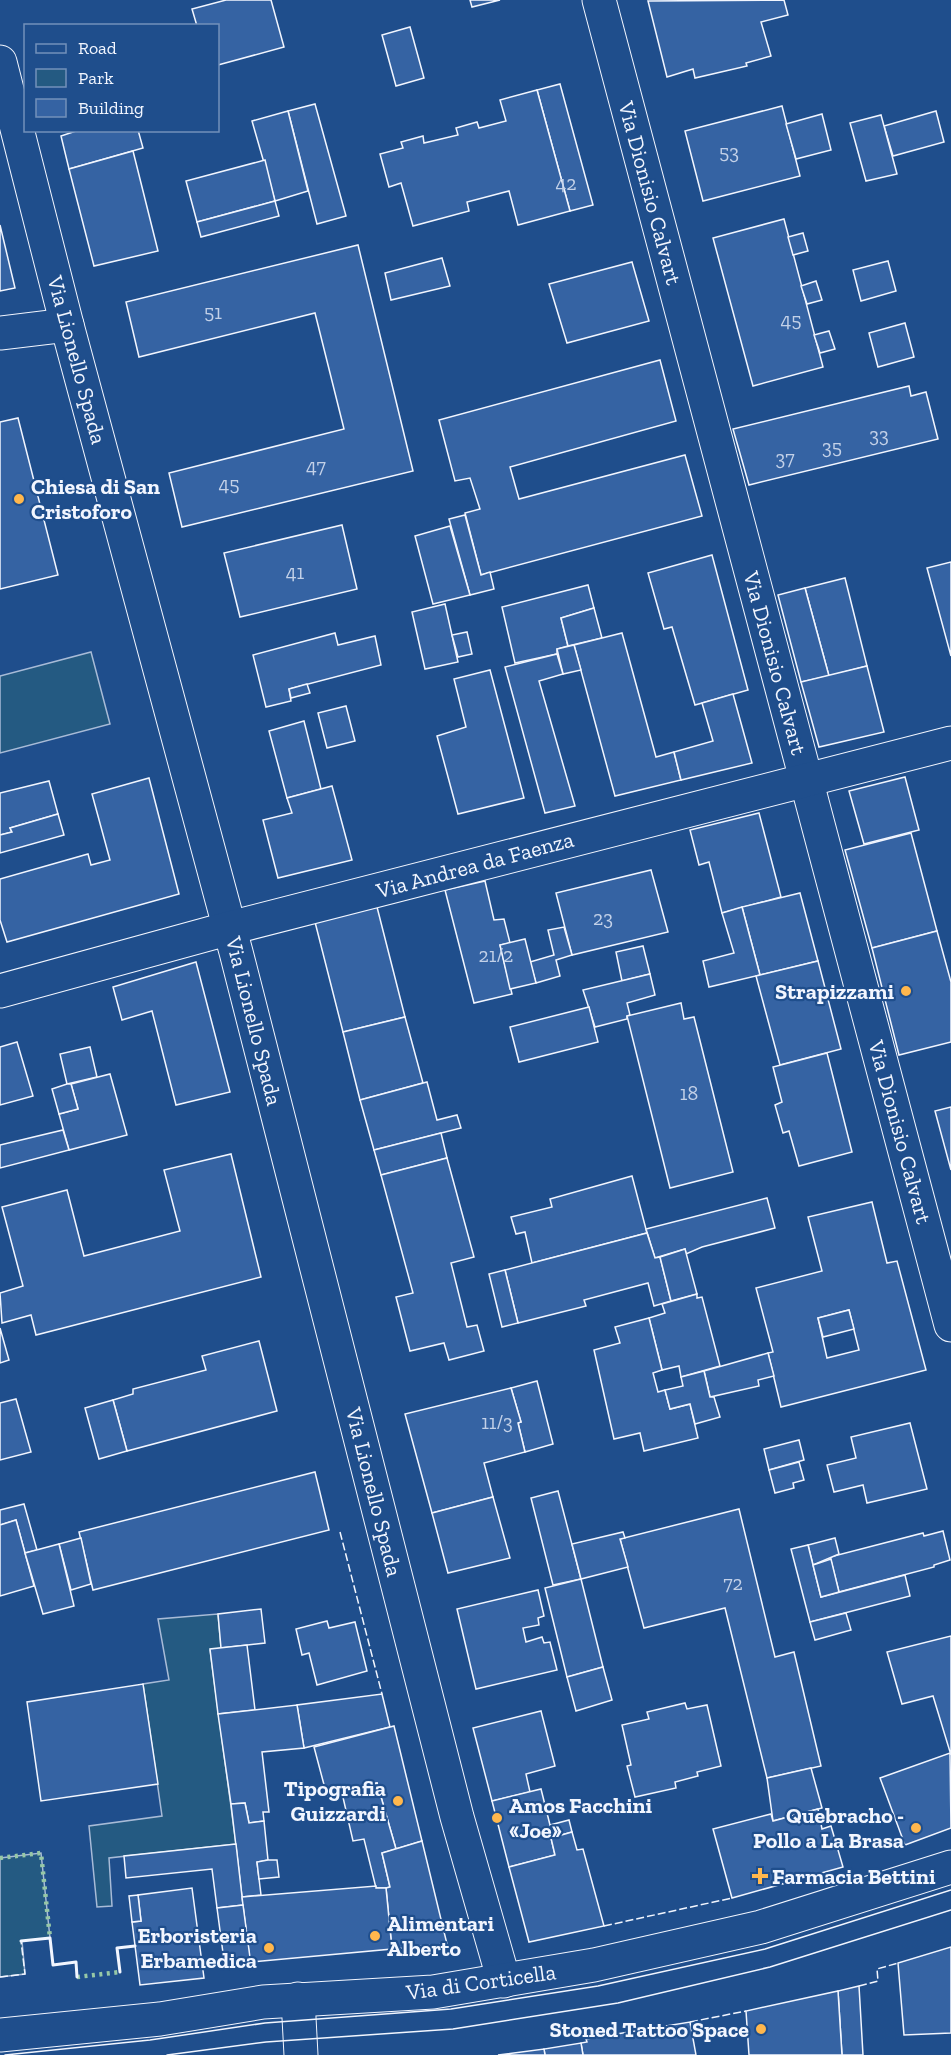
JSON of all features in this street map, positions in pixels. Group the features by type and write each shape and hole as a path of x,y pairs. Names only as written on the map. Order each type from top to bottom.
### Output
{"street":[{"name":"Via Dionisio Calvart","path":"599,0 951,1325"},
{"name":"Via Lionello Spada","path":"0,62 67,325 230,928 457,1818 504,1981"},
{"path":"0,333 67,325"},
{"name":"Via Andrea da Faenza","path":"0,991 230,928 951,743"},
{"name":"Via di Corticella","path":"0,2035 160,2019 298,1999 432,1992 504,1981 707,1941 826,1908 951,1867"},
{"path":"298,1999 301,2055"}],"green space":[{"path":"91,652 110,724 0,753 0,676"},
{"path":"218,1614 221,1648 210,1650 236,1844 109,1858 112,1906 97,1907 89,1826 162,1816 143,1684 169,1680 158,1619"},
{"path":"41,1853 50,1938 22,1941 25,1974 0,1977 0,1858"}],"building":[{"path":"226,0 271,0 284,47 219,65 219,24 196,24 192,9"},
{"path":"470,0 500,0 472,7"},
{"path":"784,0 788,15 761,22 771,56 746,63 747,66 695,78 693,69 667,77 648,1"},
{"path":"410,27 424,78 396,86 382,35"},
{"path":"560,84 593,205 570,211 537,90"},
{"path":"537,90 570,211 518,225 509,191 467,202 469,211 413,226 401,183 389,187 380,154 403,148 401,142 423,136 424,143 458,135 456,128 477,122 479,128 506,121 500,100"},
{"path":"315,104 346,216 317,224 288,111"},
{"path":"782,106 800,176 703,201 685,131"},
{"path":"288,111 308,191 275,201 252,121"},
{"path":"936,111 944,142 893,156 884,126"},
{"path":"822,114 831,150 796,159 786,124"},
{"path":"881,115 897,174 866,181 850,123"},
{"path":"73,132 139,132 143,148 69,169 61,136"},
{"path":"133,151 158,251 94,266 69,169"},
{"path":"265,160 275,201 197,222 186,181"},
{"path":"275,201 279,216 201,237 197,222"},
{"path":"784,219 823,367 753,386 713,238"},
{"path":"0,225 15,288 0,291"},
{"path":"803,233 808,251 793,255 788,237"},
{"path":"358,245 413,471 182,527 169,473 344,429 315,313 139,357 126,302"},
{"path":"442,258 450,286 391,300 385,273"},
{"path":"888,261 896,291 861,301 853,270"},
{"path":"632,262 649,321 567,343 549,284"},
{"path":"816,281 822,300 807,304 801,286"},
{"path":"905,323 914,357 878,367 869,333"},
{"path":"829,331 835,349 820,353 814,335"},
{"path":"660,360 676,421 510,467 519,499 685,455 702,516 481,575 465,513 480,509 470,478 455,481 439,420"},
{"path":"909,386 911,396 926,392 938,439 749,485 733,429"},
{"name":"Chiesa di San Cristoforo","path":"18,418 58,575 0,589 0,422"},
{"path":"465,515 481,575 490,572 494,589 470,595 449,519"},
{"path":"342,525 357,589 240,617 224,553"},
{"path":"450,526 470,595 433,604 415,536"},
{"path":"712,555 748,690 695,705 672,627 664,629 648,573"},
{"path":"951,562 951,656 927,568"},
{"path":"845,578 867,666 829,676 805,588"},
{"path":"588,585 594,608 561,618 568,646 557,649 557,654 515,663 502,607"},
{"path":"805,588 829,676 801,682 778,595"},
{"path":"445,604 458,662 425,669 412,612"},
{"path":"594,608 602,638 568,646 561,618"},
{"path":"467,632 472,654 458,657 452,635"},
{"path":"335,633 338,645 375,636 381,665 289,689 291,701 266,707 253,655"},
{"path":"622,633 656,757 674,752 681,780 615,796 574,645"},
{"path":"574,645 581,670 563,674 557,649"},
{"path":"557,654 563,674 539,681 575,806 545,813 505,667"},
{"path":"867,666 884,732 819,747 801,682"},
{"path":"490,670 524,798 458,814 437,736 466,727 454,679"},
{"path":"307,684 310,693 291,698 289,689"},
{"path":"733,694 752,763 681,780 674,752 713,741 702,703"},
{"path":"346,706 355,741 327,748 318,713"},
{"path":"304,721 321,789 287,798 269,731"},
{"path":"905,777 919,830 864,844 849,791"},
{"path":"149,778 179,894 7,942 0,920 0,879 88,854 91,865 110,860 92,794"},
{"path":"49,781 58,814 10,828 12,832 0,835 0,793"},
{"path":"332,786 352,860 278,878 263,820 292,813 287,798"},
{"path":"759,813 781,897 722,913 709,862 699,865 690,830"},
{"path":"58,814 64,835 0,853 0,835 12,832 10,828"},
{"path":"911,833 937,931 872,948 845,850"},
{"path":"651,870 668,932 572,955 556,893"},
{"path":"485,881 494,920 504,919 510,943 500,945 512,994 474,1003 445,890"},
{"path":"800,893 818,961 760,975 742,907"},
{"path":"377,907 405,1017 343,1032 315,922"},
{"path":"742,907 760,975 709,987 703,961 734,953 722,913"},
{"path":"564,927 572,955 556,960 560,976 536,983 530,962 554,955 548,930"},
{"path":"937,931 951,982 951,1042 899,1055 872,948"},
{"path":"525,939 536,983 510,989 500,945"},
{"path":"643,946 650,974 622,981 616,952"},
{"path":"818,961 841,1049 780,1065 756,976"},
{"path":"196,962 230,1092 176,1105 152,1011 122,1020 113,987"},
{"path":"650,974 655,995 627,1003 630,1015 627,1019 595,1027 583,990"},
{"path":"681,1003 684,1019 694,1017 733,1172 670,1188 627,1016"},
{"path":"589,1007 598,1042 519,1062 510,1027"},
{"path":"405,1017 423,1083 360,1100 343,1032"},
{"path":"17,1042 33,1096 0,1105 0,1047"},
{"path":"90,1047 97,1077 67,1084 60,1054"},
{"path":"827,1053 852,1152 799,1166 789,1131 783,1133 775,1105 782,1102 773,1067"},
{"path":"110,1074 127,1135 69,1150 59,1114 78,1109 71,1084"},
{"path":"427,1082 437,1120 457,1115 461,1128 374,1150 360,1100"},
{"path":"71,1084 78,1109 59,1114 52,1089"},
{"path":"951,1107 951,1170 935,1111"},
{"path":"63,1130 69,1150 0,1168 0,1145"},
{"path":"441,1133 447,1158 381,1175 374,1150"},
{"path":"231,1154 261,1277 36,1335 31,1315 2,1323 0,1293 23,1286 2,1207 67,1190 84,1256 180,1231 164,1170"},
{"path":"447,1158 474,1257 451,1263 467,1327 477,1325 484,1351 449,1360 444,1343 410,1351 396,1297 413,1293 381,1175"},
{"path":"632,1176 647,1233 532,1263 525,1232 516,1234 511,1217 552,1207 550,1199"},
{"path":"767,1198 775,1228 702,1247 686,1254 685,1249 655,1258 646,1229"},
{"path":"872,1202 887,1263 897,1261 926,1370 781,1407 768,1353 773,1352 756,1288 822,1271 808,1217","holes":["849,1310 859,1350 827,1358 818,1318"]},
{"path":"647,1233 655,1258 660,1257 671,1301 654,1306 648,1283 584,1300 586,1306 518,1323 505,1270"},
{"path":"685,1249 697,1294 671,1301 660,1257"},
{"path":"505,1270 518,1323 502,1327 489,1274"},
{"path":"697,1294 697,1298 702,1297 720,1366 681,1377 679,1366 662,1370 649,1318 665,1313 662,1304"},
{"path":"849,1310 854,1329 823,1337 818,1318"},
{"path":"649,1318 662,1370 653,1373 658,1392 665,1390 670,1409 690,1404 698,1438 644,1451 640,1433 614,1439 594,1350 620,1343 615,1327"},
{"path":"0,1328 9,1360 0,1363"},
{"path":"259,1341 277,1411 127,1451 113,1400 133,1394 133,1389 206,1370 202,1356"},
{"path":"768,1353 774,1376 758,1380 759,1386 710,1397 704,1371"},
{"path":"704,1371 710,1397 714,1397 720,1417 695,1424 690,1404 670,1409 665,1390 683,1386 681,1377"},
{"path":"537,1381 553,1444 525,1452 518,1423 521,1422 511,1388"},
{"path":"511,1388 521,1422 518,1423 525,1452 484,1463 493,1497 432,1513 405,1414"},
{"path":"16,1399 31,1452 0,1460 0,1403"},
{"path":"113,1400 127,1451 99,1459 85,1408"},
{"path":"910,1423 927,1489 867,1503 863,1485 834,1492 827,1465 856,1458 851,1437"},
{"path":"799,1440 804,1460 769,1470 764,1449"},
{"path":"799,1462 804,1480 793,1483 794,1488 775,1493 769,1470"},
{"path":"315,1472 329,1530 93,1590 79,1532"},
{"path":"558,1491 581,1579 553,1585 531,1498"},
{"path":"493,1497 510,1558 448,1573 432,1513"},
{"path":"24,1504 37,1550 25,1553 16,1520 0,1525 0,1510"},
{"path":"739,1509 775,1657 794,1652 821,1766 767,1778 725,1608 644,1628 620,1539"},
{"path":"16,1520 34,1586 0,1596 0,1525"},
{"path":"943,1531 950,1560 934,1565 934,1567 839,1592 830,1557 923,1533 924,1536"},
{"path":"623,1532 625,1538 620,1539 628,1567 581,1579 572,1544"},
{"path":"81,1538 91,1584 71,1590 59,1544"},
{"path":"835,1538 839,1554 813,1565 808,1545"},
{"path":"59,1544 74,1606 43,1614 25,1553"},
{"path":"808,1545 821,1597 905,1575 910,1596 810,1622 791,1549"},
{"path":"831,1559 839,1592 821,1597 813,1565"},
{"path":"581,1579 603,1667 567,1677 545,1588"},
{"path":"538,1590 544,1616 538,1618 539,1625 523,1628 526,1642 542,1637 544,1643 550,1642 557,1670 476,1689 457,1609"},
{"path":"261,1609 265,1643 221,1648 218,1614"},
{"path":"846,1613 851,1630 815,1640 810,1622"},
{"path":"327,1621 329,1628 355,1622 367,1671 317,1685 309,1653 302,1655 296,1629"},
{"path":"951,1636 951,1755 933,1696 902,1704 887,1652"},
{"path":"247,1645 255,1710 218,1714 210,1649"},
{"path":"603,1667 612,1700 576,1711 567,1677"},
{"path":"143,1684 158,1784 41,1801 27,1702"},
{"path":"382,1694 390,1727 304,1748 297,1705"},
{"path":"685,1703 687,1709 707,1705 721,1766 697,1772 698,1776 675,1782 676,1788 635,1797 627,1766 631,1765 622,1725 649,1719 647,1712"},
{"path":"297,1705 304,1748 262,1752 269,1812 263,1812 264,1821 249,1823 245,1803 231,1804 218,1714"},
{"path":"541,1711 555,1766 526,1774 530,1792 492,1801 473,1728"},
{"path":"394,1726 422,1841 396,1849 377,1783 327,1796 314,1747"},
{"path":"950,1753 951,1828 905,1845 880,1778"},
{"path":"811,1768 822,1808 773,1821 767,1778"},
{"path":"377,1783 396,1849 382,1853 390,1887 386,1888 376,1888 364,1839 353,1841 342,1793"},
{"path":"541,1789 550,1825 569,1820 572,1832 551,1838 555,1855 509,1867 492,1801"},
{"path":"245,1803 249,1823 264,1821 268,1860 257,1862 261,1895 242,1897 231,1804"},
{"path":"818,1809 822,1829 831,1826 843,1867 732,1898 713,1829 771,1814 773,1821"},
{"path":"572,1832 577,1850 583,1849 604,1926 529,1942 509,1867 555,1855 551,1838"},
{"path":"422,1841 447,1944 392,1949 386,1888 390,1887 382,1853"},
{"path":"236,1844 243,1905 217,1908 212,1869 126,1878 124,1856"},
{"path":"277,1860 279,1877 259,1879 257,1862"},
{"path":"376,1886 376,1888 386,1888 392,1949 250,1962 242,1897"},
{"path":"192,1888 204,1978 140,1985 132,1922 141,1921 138,1895"},
{"path":"138,1895 141,1921 132,1922 129,1896"},
{"path":"243,1905 251,1965 225,1968 217,1908"},
{"path":"951,1947 951,2033 904,2035 898,1963"},
{"path":"859,1986 863,2055 842,2055 838,1991"},
{"path":"838,1991 842,2055 749,2055 746,2011"},
{"path":"690,2022 696,2055 583,2055 581,2043 587,2042 586,2039"},
{"path":"581,2043 583,2055 545,2055 544,2049"},
{"path":"544,2049 545,2055 498,2055"}],"tram line":[{"path":"5,2055 150,2040 265,2023 451,2009 598,1986 765,1949 951,1890"},
{"path":"167,2055 266,2042 453,2029 618,2003 770,1967 951,1910"}],"hedge":[{"path":"0,1858 41,1853 50,1938"},
{"path":"77,1977 120,1972"}],"fence":[{"path":"340,1532 382,1694"},
{"path":"604,1926 732,1898"},
{"path":"0,1977 25,1974 21,1941"},
{"path":"859,1986 878,1981 877,1969 898,1963"},
{"path":"690,2022 746,2011"}],"wall":[{"path":"21,1941 50,1938 53,1965 76,1962 77,1977"},
{"path":"120,1972 117,1948 135,1946"}],"place":[{"name":"Chiesa di San Cristoforo","path":"19,499"},
{"name":"Strapizzami","path":"906,991"},
{"name":"Tipografia Guizzardi","path":"398,1801"},
{"name":"Amos Facchini «Joe»","path":"497,1818"},
{"name":"Quebracho - Pollo a La Brasa","path":"916,1828"},
{"name":"Farmacia Bettini","path":"760,1876"},
{"name":"Alimentari Alberto","path":"375,1936"},
{"name":"Erboristeria Erbamedica","path":"269,1948"},
{"name":"Stoned Tattoo Space","path":"761,2029"}]}
